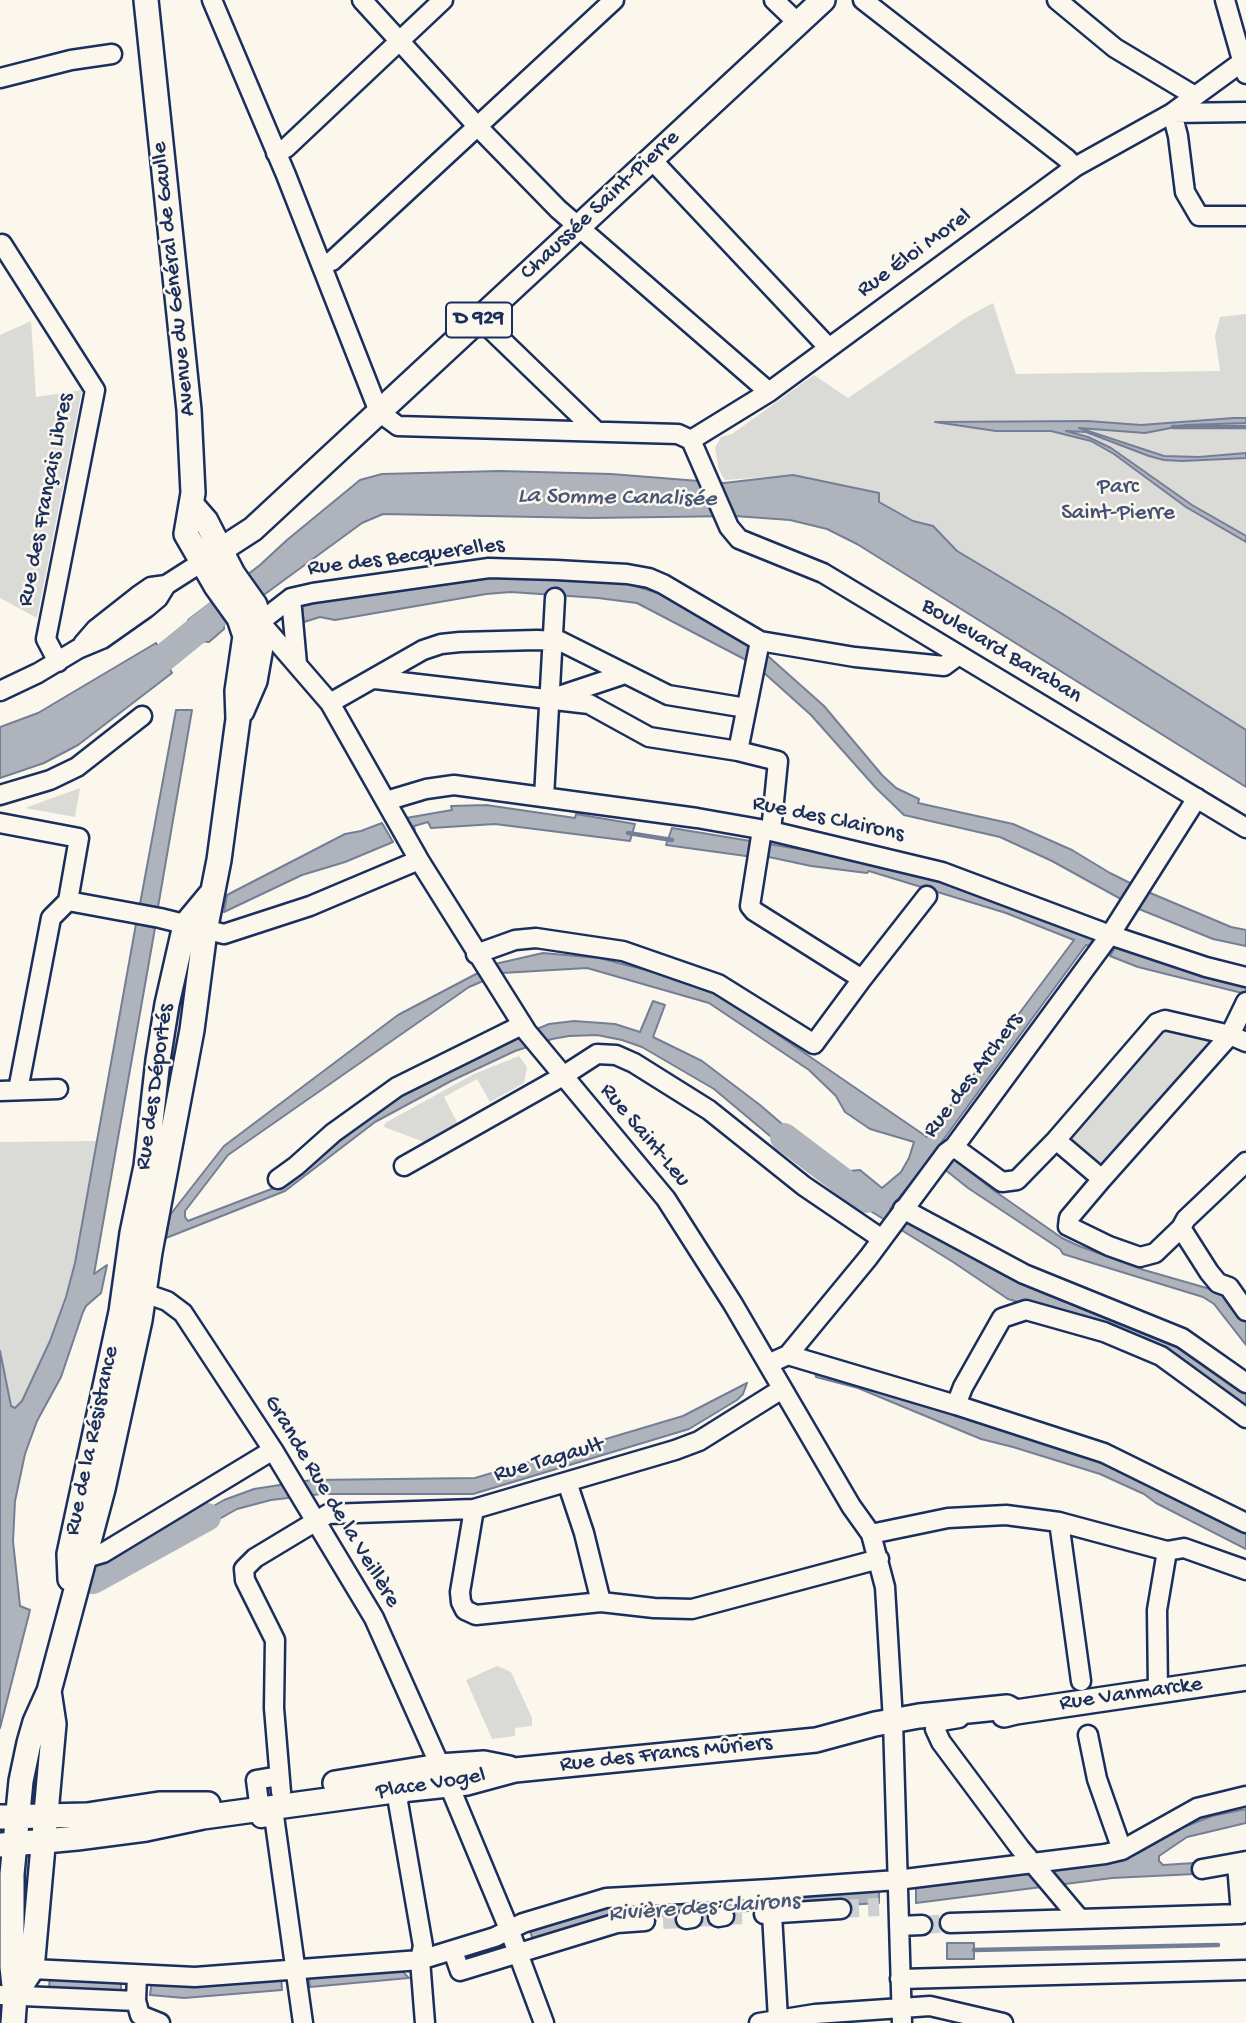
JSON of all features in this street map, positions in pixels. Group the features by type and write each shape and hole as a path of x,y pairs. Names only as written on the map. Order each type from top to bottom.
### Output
{"main road":[{"name":"Avenue du Général de Gaulle","path":"146,0 180,310 189,410 193,506 202,513 211,555"},
{"name":"Chaussée Saint-Pierre","path":"211,555 253,529 823,0"},
{"path":"211,555 225,580 252,615"},
{"name":"Rue des Déportés","path":"134,1291 132,1233 146,1167 167,1004 195,928 212,894 237,719 255,681 261,647 252,615"},
{"name":"Rue des Déportés","path":"134,1291 148,1265 192,1030 195,928"},
{"name":"Rue de la Résistance","path":"14,1968 12,1874 7,1845 9,1816 35,1722 49,1691 103,1489 134,1291"},
{"name":"Rue de la Résistance","path":"74,1592 69,1577 69,1554 134,1291"},
{"name":"Rue Vanmarcke","path":"893,1729 935,1729 1016,1712 1246,1678"},
{"name":"Rue de la Résistance","path":"14,1968 42,1842 54,1724 49,1691"},
{"name":"Rue Vanmarcke","path":"893,1729 989,1708 1007,1707 1016,1712"},
{"name":"Rue des Francs Mûriers","path":"515,1770 816,1740 827,1743 893,1729"},
{"name":"Place Vogel","path":"7,1845 146,1829 203,1817 259,1802 280,1784 443,1776 467,1783 515,1770"},
{"name":"Place Vogel","path":"9,1816 87,1815 159,1804 259,1802 401,1790 443,1776"},
{"path":"13,2023 14,1968"}],"street":[{"path":"212,0 286,175 379,412 398,426 678,433 691,440"},
{"path":"362,0 478,127 578,228 769,392"},
{"path":"276,153 286,148 443,0"},
{"path":"322,264 332,261 614,0"},
{"path":"774,0 799,23"},
{"path":"863,0 1075,167"},
{"path":"1057,0 1115,48 1195,96"},
{"path":"1225,0 1244,65"},
{"path":"0,78 111,54"},
{"name":"Rue Éloi Morel","path":"691,440 769,392 1075,167 1172,113 1244,65"},
{"name":"Rue Éloi Morel","path":"1172,113 1246,111"},
{"path":"1172,113 1178,136 1185,192 1199,216 1246,216"},
{"path":"652,160 828,347"},
{"name":"Rue des Français Libres","path":"2,244 95,390 46,639 58,662"},
{"path":"480,319 596,431"},
{"name":"Boulevard Baraban","path":"691,440 729,527 739,539 824,573 1246,828"},
{"name":"D 929","path":"58,662 78,649 96,629 138,596 151,587 166,585 211,555"},
{"name":"Rue des Becquerelles","path":"252,615 291,598 489,568 626,574 663,584 760,641"},
{"path":"291,598 297,664"},
{"path":"544,797 555,598"},
{"name":"Rue Saint-Leu","path":"252,615 330,704 419,860 529,1034 666,1199 733,1304 851,1506 871,1535 885,1587 893,1729 902,2016"},
{"path":"330,704 424,650 441,644 553,640 560,641 668,695 746,708"},
{"path":"738,751 760,641 855,657 944,666 960,655"},
{"path":"0,691 58,662"},
{"path":"549,699 625,674"},
{"path":"375,679 589,704 649,737 738,751 778,761 750,905 754,911 862,979"},
{"path":"0,795 50,780 77,767 142,716"},
{"name":"Rue des Clairons","path":"386,801 426,789 454,785 697,818 942,872 1206,967 1246,977"},
{"name":"Rue des Archers","path":"768,1364 788,1355 946,1155 1094,958 1197,798"},
{"path":"0,823 79,838 68,901 51,918 9,1090 58,1089"},
{"path":"68,901 160,918 224,934 310,906 419,860"},
{"path":"485,967 515,940 536,938 622,951 718,984 814,1044 927,896"},
{"path":"1246,1002 1238,1038 1102,1179 1069,1218 1068,1226 1109,1247 1140,1257 1155,1253 1181,1228 1186,1219 1246,1162"},
{"path":"946,1155 1002,1182 1017,1180 1056,1140 1157,1023 1165,1020 1238,1038"},
{"path":"278,1179 333,1133 397,1087 529,1034"},
{"path":"404,1166 597,1054 616,1055 634,1063 709,1110 804,1186 1182,1338 1246,1383"},
{"path":"1056,1140 1102,1179"},
{"path":"1181,1228 1209,1272 1218,1283 1229,1287 1246,1311"},
{"name":"Grande Rue de la Veillère","path":"134,1291 167,1301 183,1312 273,1450 374,1618 509,1929 544,2023"},
{"path":"956,1405 963,1387 1002,1318 1026,1310 1104,1332 1161,1356 1246,1418"},
{"path":"788,1355 1104,1453 1246,1523"},
{"name":"Rue Tagault","path":"280,1784 275,1708 275,1640 245,1580 244,1569 310,1514 474,1508 699,1441 782,1390"},
{"path":"85,1554 93,1556 103,1553 273,1450"},
{"path":"567,1482 584,1533 601,1602"},
{"path":"474,1508 460,1592 461,1602 466,1610 477,1615 601,1602 692,1609 879,1559"},
{"path":"871,1535 948,1518 1006,1515 1059,1522 1167,1551 1184,1548 1246,1570"},
{"path":"1059,1522 1081,1681"},
{"path":"1158,1691 1157,1610 1167,1551"},
{"path":"989,1708 976,1715 941,1721 935,1729 956,1764 1033,1864 1079,1918"},
{"path":"1088,1735 1097,1779 1122,1850"},
{"path":"401,1790 398,1802 422,1946 420,1960 425,2023"},
{"path":"14,1968 195,1977 420,1960 606,1898 897,1880 1105,1854 1122,1850 1197,1808 1246,1796"},
{"path":"259,1802 261,1818 274,1816 303,2023"},
{"path":"950,1923 1241,1914 1241,1863 1202,1869"},
{"path":"879,1907 898,1906"},
{"path":"778,2019 759,1915 841,1909"},
{"path":"453,1951 460,1970 617,1923 655,1920"},
{"path":"899,1926 922,1925"},
{"path":"900,1979 1246,1970"},
{"path":"137,1975 136,2001 140,2015 160,2023"},
{"path":"15,1996 136,2001"},
{"path":"759,2023 814,2014 902,2016 930,2006 1003,2023"}],"green space":[{"name":"Parc Saint-Pierre","path":"993,303 1016,374 1220,371 1215,336 1220,317 1246,314 1246,730 957,551 933,526 913,521 878,502 879,493 794,475 725,480 719,470 715,448 721,437 732,434 814,375 848,398 967,317"},
{"path":"31,321 36,397 82,390 37,618 0,598 0,335"},
{"path":"80,788 75,817 25,808"},
{"path":"1164,1027 1213,1041 1100,1166 1068,1139"},
{"path":"519,1056 527,1067 524,1083 490,1102 477,1079 444,1097 459,1126 427,1143 384,1127 385,1123 474,1074"},
{"path":"97,1141 75,1263 62,1314 22,1401 14,1408 0,1413 0,1142"},
{"path":"497,1666 511,1672 532,1718 532,1726 515,1728 515,1736 492,1739 466,1680"}],"water":[{"path":"1246,418 1246,423 1186,425 1145,433 1079,428 1164,456 1199,457 1246,453 1246,458 1164,460 1086,432 1066,431 1088,437 1111,448 1192,505 1246,536 1246,542 1186,507 1114,454 1091,441 1051,431 996,431 935,422 1088,421 1141,425"},
{"path":"500,471 611,474 724,483 793,475 879,493 879,502 913,521 933,526 957,551 1246,730 1246,787 857,544 827,529 790,520 735,516 591,518 383,514 362,523 224,624 224,629 209,642 199,641 189,630 188,620 260,565 360,480 382,474"},
{"path":"490,575 629,584 660,594 769,657 824,706 882,775 896,788 919,799 918,803 1013,824 1072,850 1148,892 1231,927 1246,930 1246,946 1213,939 1139,909 1052,861 1000,837 904,815 876,788 811,715 762,671 637,603 511,592 335,620 320,617 304,622 297,608 313,602"},
{"path":"156,643 172,673 78,745 44,763 0,778 0,727 38,713"},
{"path":"176,710 192,710 158,907 140,904"},
{"path":"486,805 575,818 576,814 635,824 630,841 495,824 431,828 428,822 414,826 415,832 406,818 452,810 451,806"},
{"path":"382,823 393,842 345,862 302,875 224,912 227,895 345,834"},
{"path":"672,828 883,863 944,881 1095,937 1089,946 1086,945 938,1147 1062,1238 1144,1270 1217,1291 1239,1309 1246,1321 1246,1345 1214,1304 1203,1297 1063,1254 1060,1249 968,1188 933,1160 921,1170 890,1209 1005,1276 1165,1336 1246,1393 1246,1408 1200,1374 1048,1311 1008,1299 830,1186 839,1172 860,1170 882,1188 901,1172 914,1142 870,1129 845,1112 836,1096 809,1070 709,1003 587,968 502,973 469,987 228,1155 185,1211 185,1217 188,1221 274,1188 288,1180 383,1103 506,1042 549,1024 574,1021 615,1024 640,1032 653,1001 665,1005 653,1037 702,1061 760,1105 817,1154 807,1167 714,1089 642,1047 597,1035 569,1036 515,1051 451,1081 375,1122 285,1191 166,1238 170,1215 224,1146 398,1015 495,964 543,953 599,958 677,978 717,993 927,1137 1074,940 1006,913 869,871 867,873 811,866 769,857 666,845"},
{"path":"136,924 155,928 94,1274 107,1265 101,1293 83,1312 61,1377 37,1421 25,1454 15,1501 13,1541 20,1606 30,1610 0,1728 0,1351 11,1406 15,1408 22,1401 50,1341 75,1263"},
{"path":"1117,944 1202,975 1246,983 1246,994 1138,967 1110,956"},
{"path":"814,1367 1102,1457 1246,1529 1246,1549 1156,1503 1144,1494 1100,1474 981,1439 858,1388 816,1377"},
{"path":"747,1383 743,1394 737,1400 689,1429 473,1494 321,1494 271,1500 237,1509 177,1543 170,1531 224,1500 254,1489 312,1480 475,1478 683,1416"},
{"path":"153,1541 160,1552 93,1589 93,1575"},
{"path":"1246,1809 1246,1823 1187,1837 1159,1856 1163,1865 1194,1863 1195,1874 1112,1878 916,1903 916,1887 1110,1863 1136,1854 1184,1827 1212,1816"},
{"name":"Rivière des Clairons","path":"879,1888 879,1903 617,1919 534,1943 529,1928 612,1904"},
{"path":"947,1943 974,1943 974,1959 947,1959"},
{"path":"398,1967 409,1978 310,1987 308,1974"},
{"path":"50,1974 121,1978 121,1994 49,1990"},
{"path":"281,1976 282,1990 184,1998 150,1995 152,1980"}],"waterway":[{"path":"1173,427 1246,427"},
{"name":"La Somme Canalisée","path":"136,680 221,611"},
{"path":"628,833 672,840"},
{"path":"784,1137 866,1199"},
{"path":"93,1580 207,1517"},
{"path":"974,1950 1218,1945"}],"tunnel":[{"path":"841,1909 879,1907"},
{"path":"724,1916 746,1915"},
{"path":"692,1918 718,1917"},
{"path":"663,1920 686,1919"},
{"path":"922,1925 950,1923"}]}
